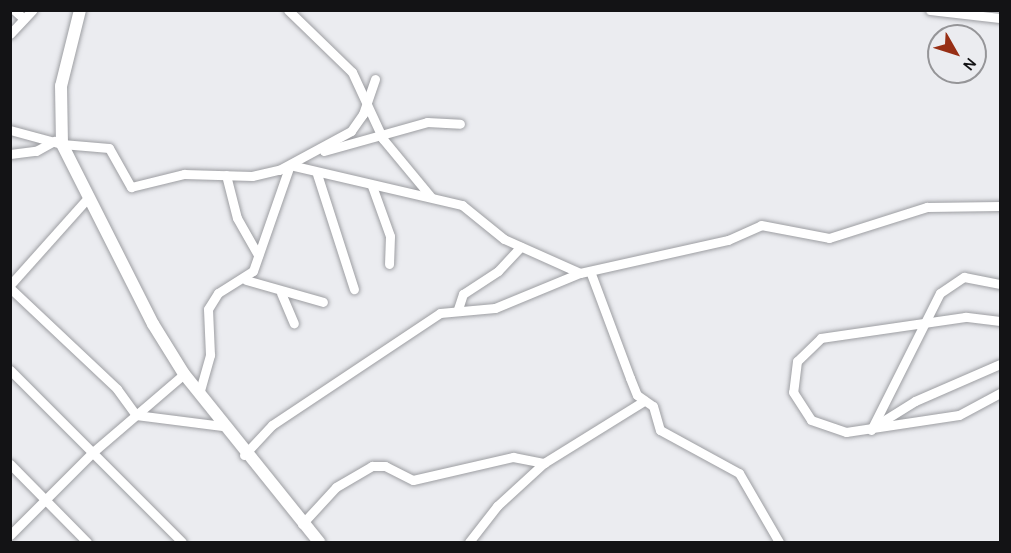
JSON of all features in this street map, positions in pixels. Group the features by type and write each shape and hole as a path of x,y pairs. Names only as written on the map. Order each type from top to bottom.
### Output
{"street":[{"path":"15,10 24,19"},
{"path":"10,34 32,10"},
{"path":"80,10 61,86 58,142 184,374 244,455 319,543"},
{"path":"288,10 352,72 364,107 383,139 433,199"},
{"path":"930,10 1000,18"},
{"path":"11,129 58,142 109,148 120,175 131,187 184,174 266,174 290,165 351,131 375,79"},
{"path":"310,154 383,139 427,122 460,124"},
{"path":"10,154 36,151 58,142"},
{"path":"290,165 317,174 462,205 520,247 580,273"},
{"path":"199,394 210,355 207,309 218,293 246,280 258,255 290,165"},
{"path":"317,174 354,289"},
{"path":"226,175 237,218 258,255"},
{"path":"372,186 390,236 389,264"},
{"path":"87,199 10,287 117,389 136,415 222,426"},
{"path":"244,455 267,429 297,413 381,348 431,316 458,309 495,308 580,273 728,240 770,223 829,238 927,207 1000,206"},
{"path":"458,309 463,294 498,271 520,247"},
{"path":"590,271 630,378 644,401 653,406 665,435 739,473 779,543"},
{"path":"872,430 920,324 957,278 1000,284"},
{"path":"246,280 281,293 303,293 323,302"},
{"path":"281,293 294,323"},
{"path":"1000,321 978,316 831,335 797,361 795,402 811,420 832,432 872,430 959,416 1000,393"},
{"path":"872,430 915,400 1000,364"},
{"path":"10,370 182,543"},
{"path":"10,535 93,452 184,374"},
{"path":"469,543 497,506 544,463 644,401"},
{"path":"302,524 336,487 372,466 386,466 413,480 513,457 544,463"},
{"path":"10,464 87,543"}]}
